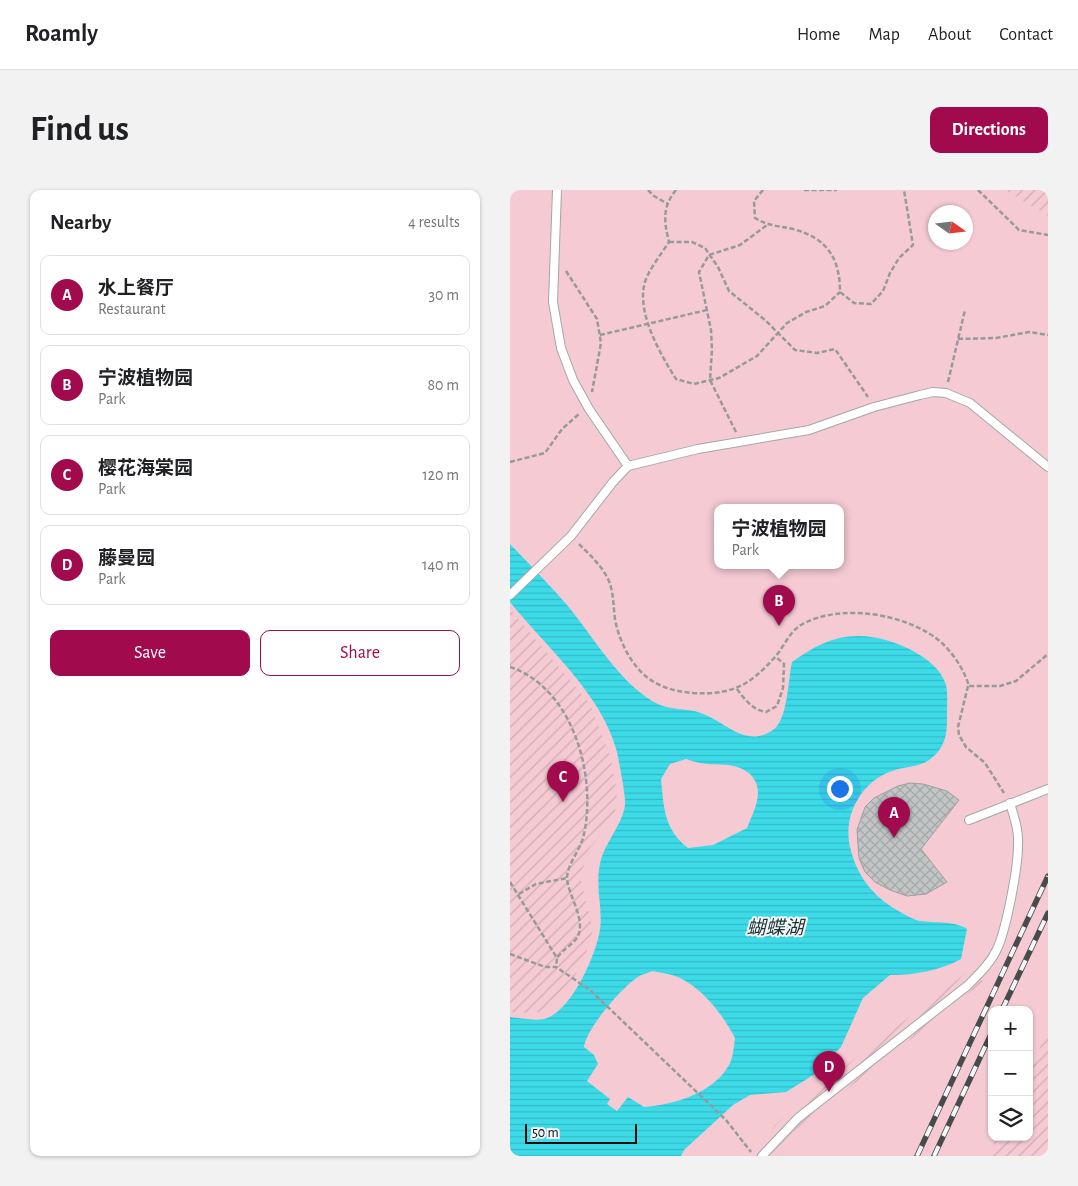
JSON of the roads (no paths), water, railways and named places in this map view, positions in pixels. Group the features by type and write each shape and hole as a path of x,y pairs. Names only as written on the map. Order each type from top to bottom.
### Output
{"lane":[{"path":"557,190 553,302 561,348 573,380 589,408 628,466"},
{"path":"510,596 571,536 613,482 628,466 698,449 809,430 874,407 933,392 946,394 970,404 988,416 1048,468"},
{"path":"969,820 1048,789"},
{"path":"762,1156 798,1118 968,986 985,968 998,946 1007,917 1018,846 1018,829 1010,803"}],"water":[{"name":"蝴蝶湖","path":"510,544 567,605 609,660 633,687 660,705 702,713 747,736 764,735 778,725 785,709 792,662 815,648 840,638 858,636 896,643 922,656 933,665 941,674 946,685 946,731 940,749 926,762 895,770 872,782 864,791 852,813 849,825 849,838 854,861 864,880 877,895 893,908 916,920 951,923 967,929 961,959 927,972 890,975 863,998 841,1047 815,1074 786,1092 750,1095 733,1105 684,1150 681,1156 510,1156 510,1017 540,1020 554,1014 564,1006 581,981 594,952 600,929 601,913 598,880 600,864 605,849 623,813 625,801 617,752 610,731 599,711 572,672 510,602","holes":["686,759 702,763 735,766 750,774 755,780 758,793 747,828 713,845 688,848 680,841 667,818 661,779 670,764","653,971 680,978 705,996 725,1021 735,1038 732,1056 729,1065 722,1075 692,1096 667,1104 644,1107 628,1097 617,1111 607,1104 610,1099 587,1081 598,1064 594,1055 584,1047 586,1039 614,999 631,982 643,974"]}],"railway":[{"path":"917,1156 1048,876"},
{"path":"1004,1006 1048,913"},
{"path":"934,1156 988,1041"}],"place":[{"name":"宁波植物园","path":"779,626"},
{"name":"樱花海棠园","path":"563,802"},
{"name":"水上餐厅","path":"894,838"},
{"name":"藤曼园","path":"829,1092"}]}
